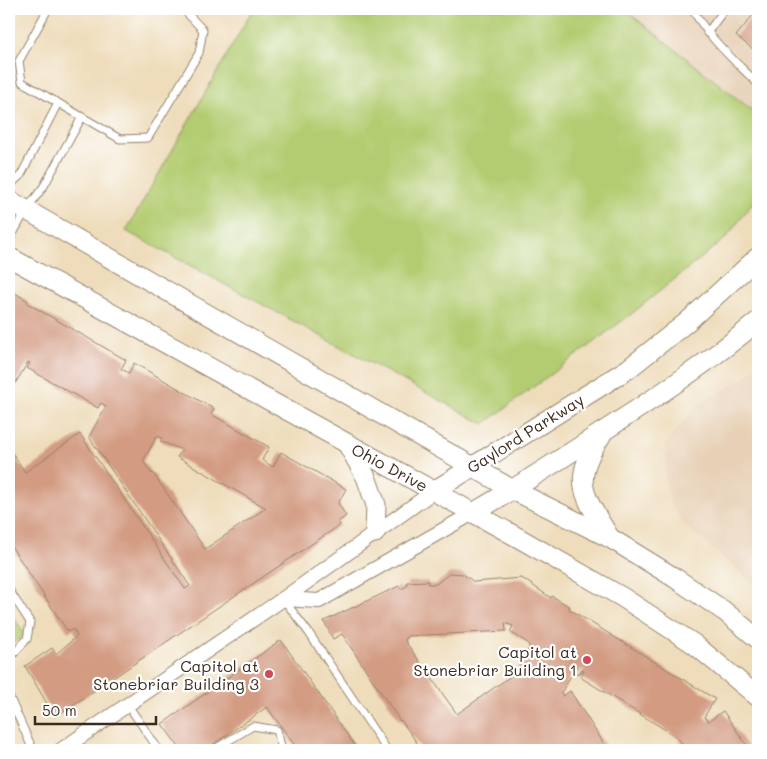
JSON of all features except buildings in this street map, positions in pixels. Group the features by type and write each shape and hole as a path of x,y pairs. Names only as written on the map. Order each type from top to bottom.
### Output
{"main road":[{"path":"9,200 513,490 610,538 683,583 724,611 758,639"},
{"name":"Ohio Drive","path":"9,257 434,491 622,597 694,644 758,697"},
{"name":"Gaylord Parkway","path":"434,491 628,369 687,322 758,257"},
{"path":"473,513 513,490 605,431 709,361 758,321"},
{"path":"605,431 588,456 582,476 588,502 610,538"},
{"path":"348,445 366,477 376,505 374,533"}],"street":[{"name":"Gaylord Parkway","path":"61,750 283,598 434,491"},
{"path":"283,598 319,601 473,513"}],"lane":[{"path":"48,9 19,61 22,82 120,139 148,138 199,53 203,30 183,9"},
{"path":"692,9 707,33 729,58 758,84"},
{"path":"707,33 725,9"},
{"path":"9,186 21,175 58,103"},
{"path":"9,241 26,210 44,186 82,117"},
{"path":"9,590 30,622 27,639 9,659"},
{"path":"283,598 310,633 387,750"},
{"path":"9,696 33,750"},
{"path":"126,704 158,750"},
{"path":"214,750 253,726 277,730 282,750"}],"shaded area":[{"path":"624,9 758,9 758,115"},
{"path":"758,365 758,588 685,525 671,505 665,481 666,444 696,406 746,377"}],"green space":[{"path":"248,9 624,9 758,115 758,196 726,238 630,315 484,424 126,231 252,11"},
{"path":"9,610 25,635 9,646"}],"place":[{"name":"Capitol at Stonebriar Building 1","path":"587,660"},
{"name":"Capitol at Stonebriar Building 3","path":"269,674"}]}
